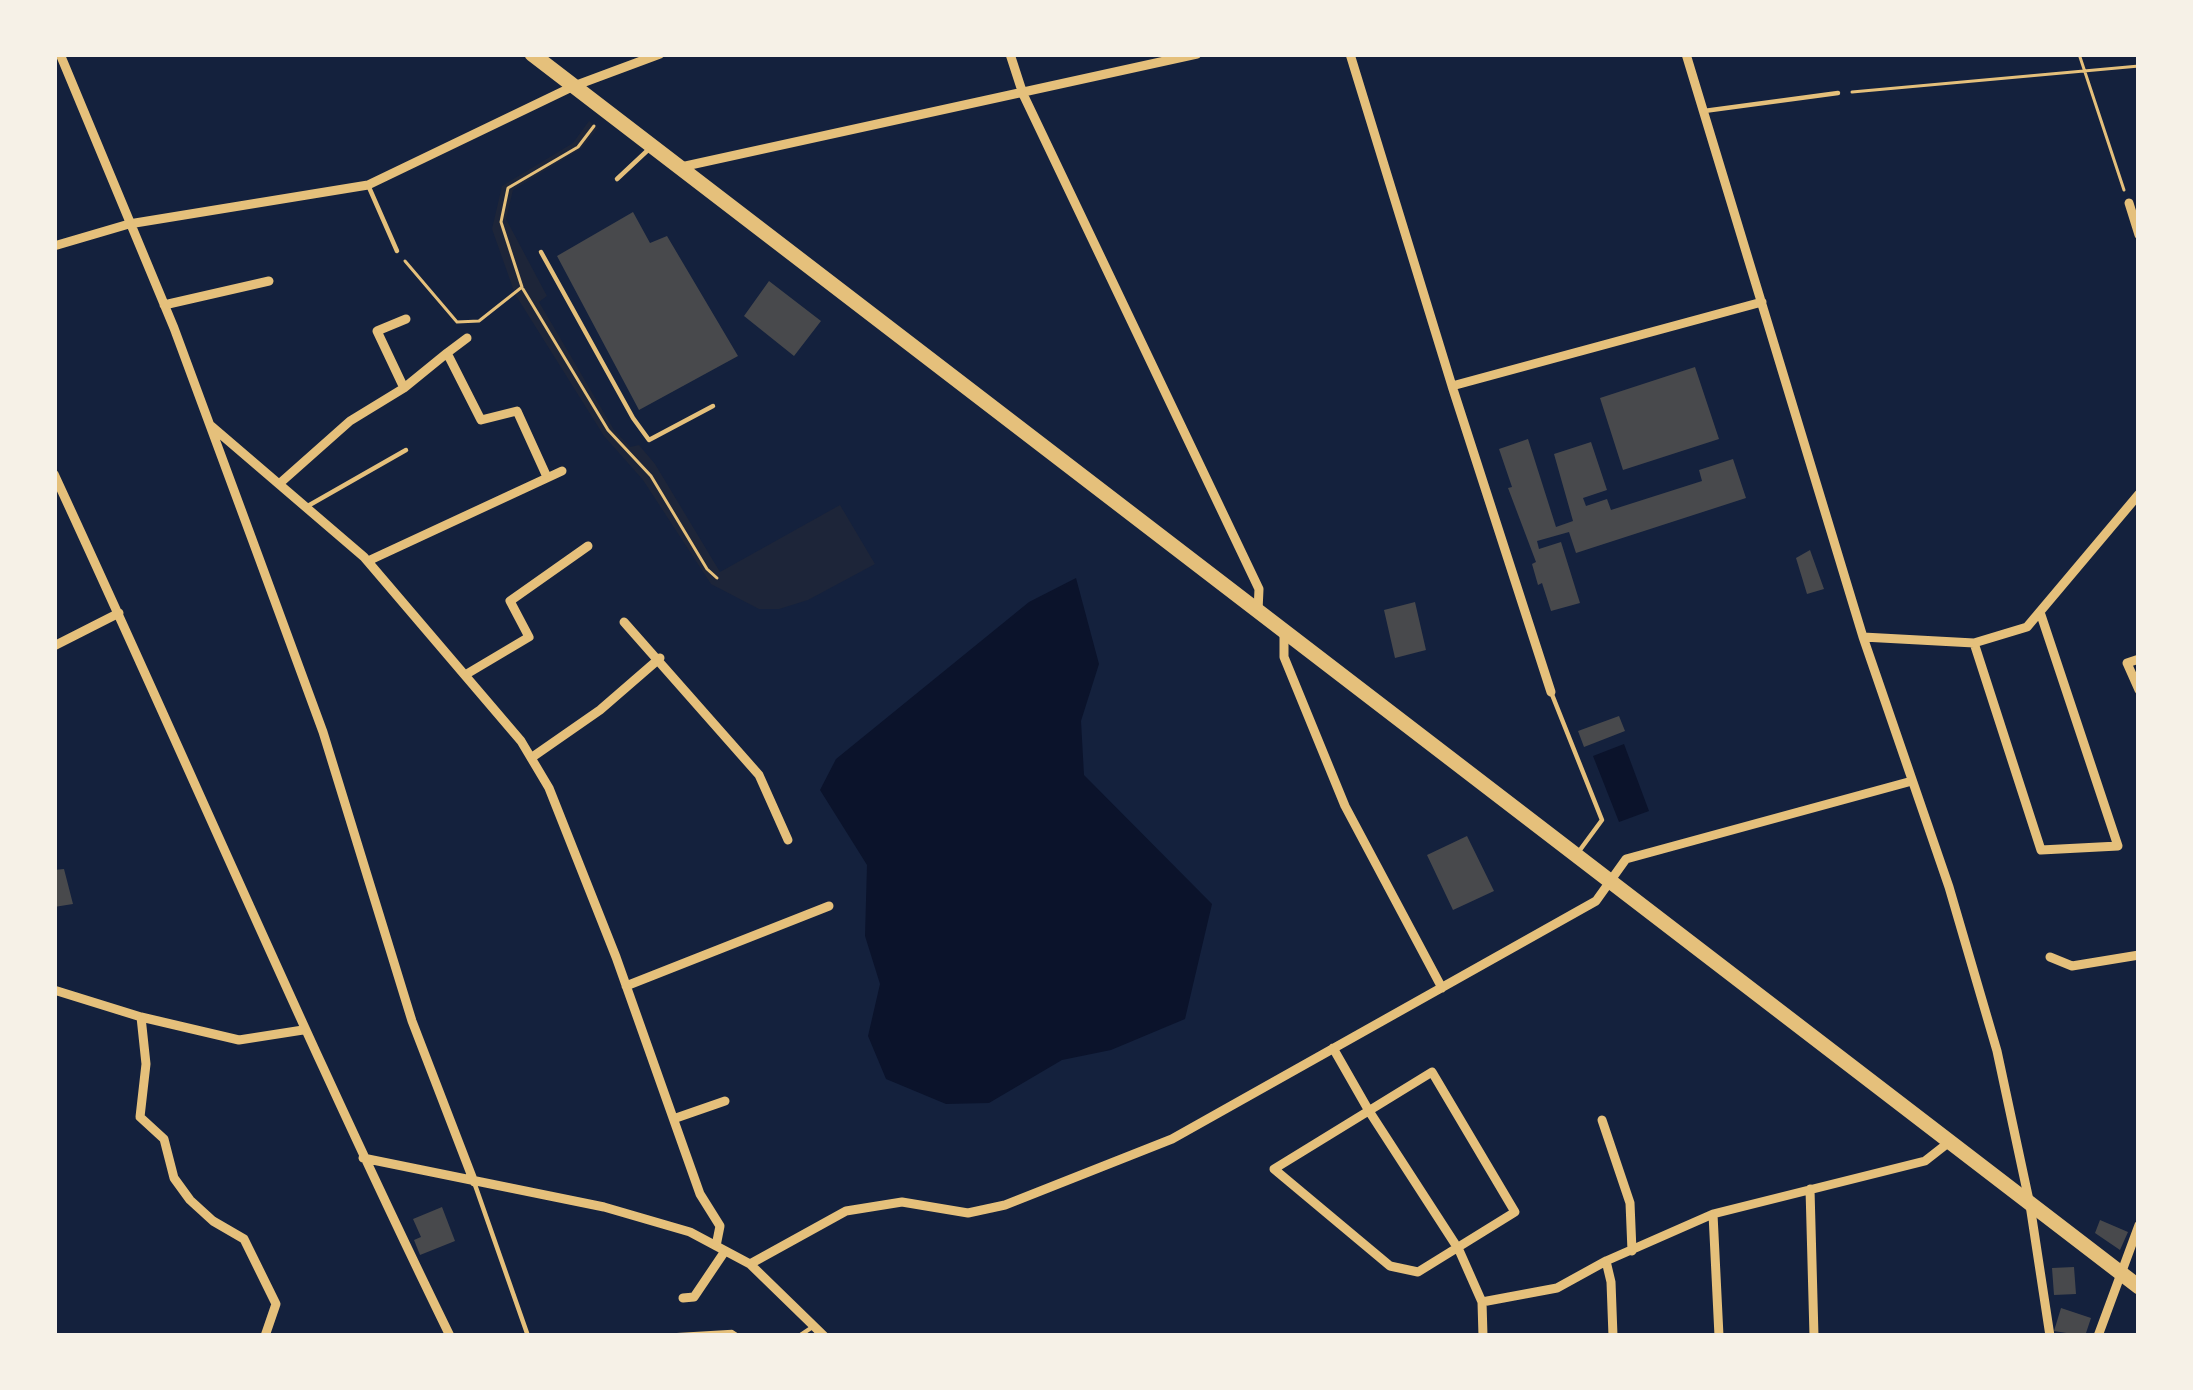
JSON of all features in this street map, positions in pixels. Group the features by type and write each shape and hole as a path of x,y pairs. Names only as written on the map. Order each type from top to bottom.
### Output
{"highway":[{"path":"532,54 2139,1287"}],"street":[{"path":"60,54 164,305 323,732 412,1022 474,1182"},
{"path":"54,246 129,224 368,184 574,86 660,54"},
{"path":"1010,54 1023,94 1259,590 1258,613"},
{"path":"680,167 1197,54"},
{"path":"1350,54 1551,692"},
{"path":"1686,54 1863,637 1949,887 1997,1051 2030,1205 2050,1336"},
{"path":"2129,203 2139,235"},
{"path":"164,305 269,281"},
{"path":"1452,386 1762,302"},
{"path":"404,388 377,332 406,319"},
{"path":"279,484 350,421 404,388 467,338"},
{"path":"447,353 481,420 518,411 547,477"},
{"path":"205,421 368,561 465,675 549,788 676,1118 700,1194 720,1226 721,1248 694,1297 682,1298"},
{"path":"368,561 562,471"},
{"path":"54,474 303,1030 450,1336"},
{"path":"1863,637 1974,643 2027,627 2139,494"},
{"path":"465,675 529,637 510,601 588,546"},
{"path":"54,646 118,613"},
{"path":"1974,643 2041,850 2118,845 2041,615"},
{"path":"624,622 759,775 788,840"},
{"path":"1284,633 1285,658 1345,806 1442,988"},
{"path":"531,758 600,710 660,658"},
{"path":"2139,659 2127,663 2139,689"},
{"path":"750,1264 846,1210 902,1202 968,1213 1005,1205 1172,1139 1596,901 1626,859 1912,781"},
{"path":"626,986 829,906"},
{"path":"2050,957 2072,966 2139,955"},
{"path":"54,990 238,1040 303,1030"},
{"path":"141,1017 146,1064 140,1117 164,1139 174,1178 190,1200 244,1239 276,1304 265,1336"},
{"path":"1333,1048 1459,1250 1482,1302 1484,1336"},
{"path":"1432,1072 1516,1212 1459,1250 1418,1272 1390,1266 1274,1169 1432,1072"},
{"path":"676,1118 725,1101"},
{"path":"1602,1120 1630,1203 1631,1251"},
{"path":"1482,1302 1557,1288 1713,1214 1925,1161 1948,1144"},
{"path":"363,1158 604,1207 690,1232 750,1264 824,1336"},
{"path":"1810,1189 1814,1336"},
{"path":"1713,1214 1719,1336"},
{"path":"2098,1336 2139,1225"},
{"path":"1606,1261 1613,1336"}],"lane":[{"path":"1704,111 1838,93"},
{"path":"616,179 653,147"},
{"path":"368,184 397,250"},
{"path":"541,252 649,440 713,406"},
{"path":"306,507 406,450"},
{"path":"1551,692 1602,820 1576,855"},
{"path":"474,1182 528,1336"},
{"path":"799,1336 814,1326"},
{"path":"664,1336 732,1332 738,1336"}],"path":[{"path":"2079,54 2129,203"},
{"path":"1838,93 2139,66"},
{"path":"606,110 578,146 508,188 500,222 522,287 608,430 651,476 717,578"},
{"path":"397,250 431,296 458,322 479,321 522,287"},
{"path":"516,265 541,252"}],"shaded area":[{"path":"589,121 598,128 582,148 513,190 506,219 547,296 539,302 614,430 630,447 639,445 655,464 720,572 840,505 875,564 808,600 779,609 759,609 711,584 643,480 604,436 515,294 492,229 502,186 573,143"},
{"path":"1076,578 1099,664 1081,721 1084,775 1212,904 1185,1019 1111,1050 1062,1060 989,1103 946,1104 886,1079 868,1036 880,984 865,936 867,865 820,790 836,759 1029,602"},
{"path":"1624,744 1649,811 1619,822 1593,756"}],"building":[{"path":"633,212 650,243 667,236 738,356 639,410 557,256"},
{"path":"769,281 821,321 794,356 744,316"},
{"path":"1695,367 1719,439 1623,470 1600,398"},
{"path":"1528,439 1556,527 1573,521 1554,454 1591,442 1607,490 1583,498 1586,506 1607,499 1611,510 1702,481 1699,470 1733,459 1746,498 1576,553 1569,532 1537,541 1539,549 1561,542 1580,603 1551,611 1542,583 1538,585 1532,564 1536,562 1499,449"},
{"path":"1810,550 1824,589 1807,594 1796,558"},
{"path":"1415,602 1426,650 1395,658 1384,610"},
{"path":"1619,716 1625,731 1584,747 1578,731"},
{"path":"1467,836 1494,891 1453,910 1427,855"},
{"path":"64,869 73,904 54,907 54,870"},
{"path":"442,1207 455,1241 420,1255 414,1240 421,1237 413,1219"},
{"path":"2100,1220 2128,1232 2120,1250 2095,1233"},
{"path":"2074,1267 2076,1294 2054,1295 2052,1268"},
{"path":"2061,1308 2091,1318 2085,1336 2054,1331"}]}
